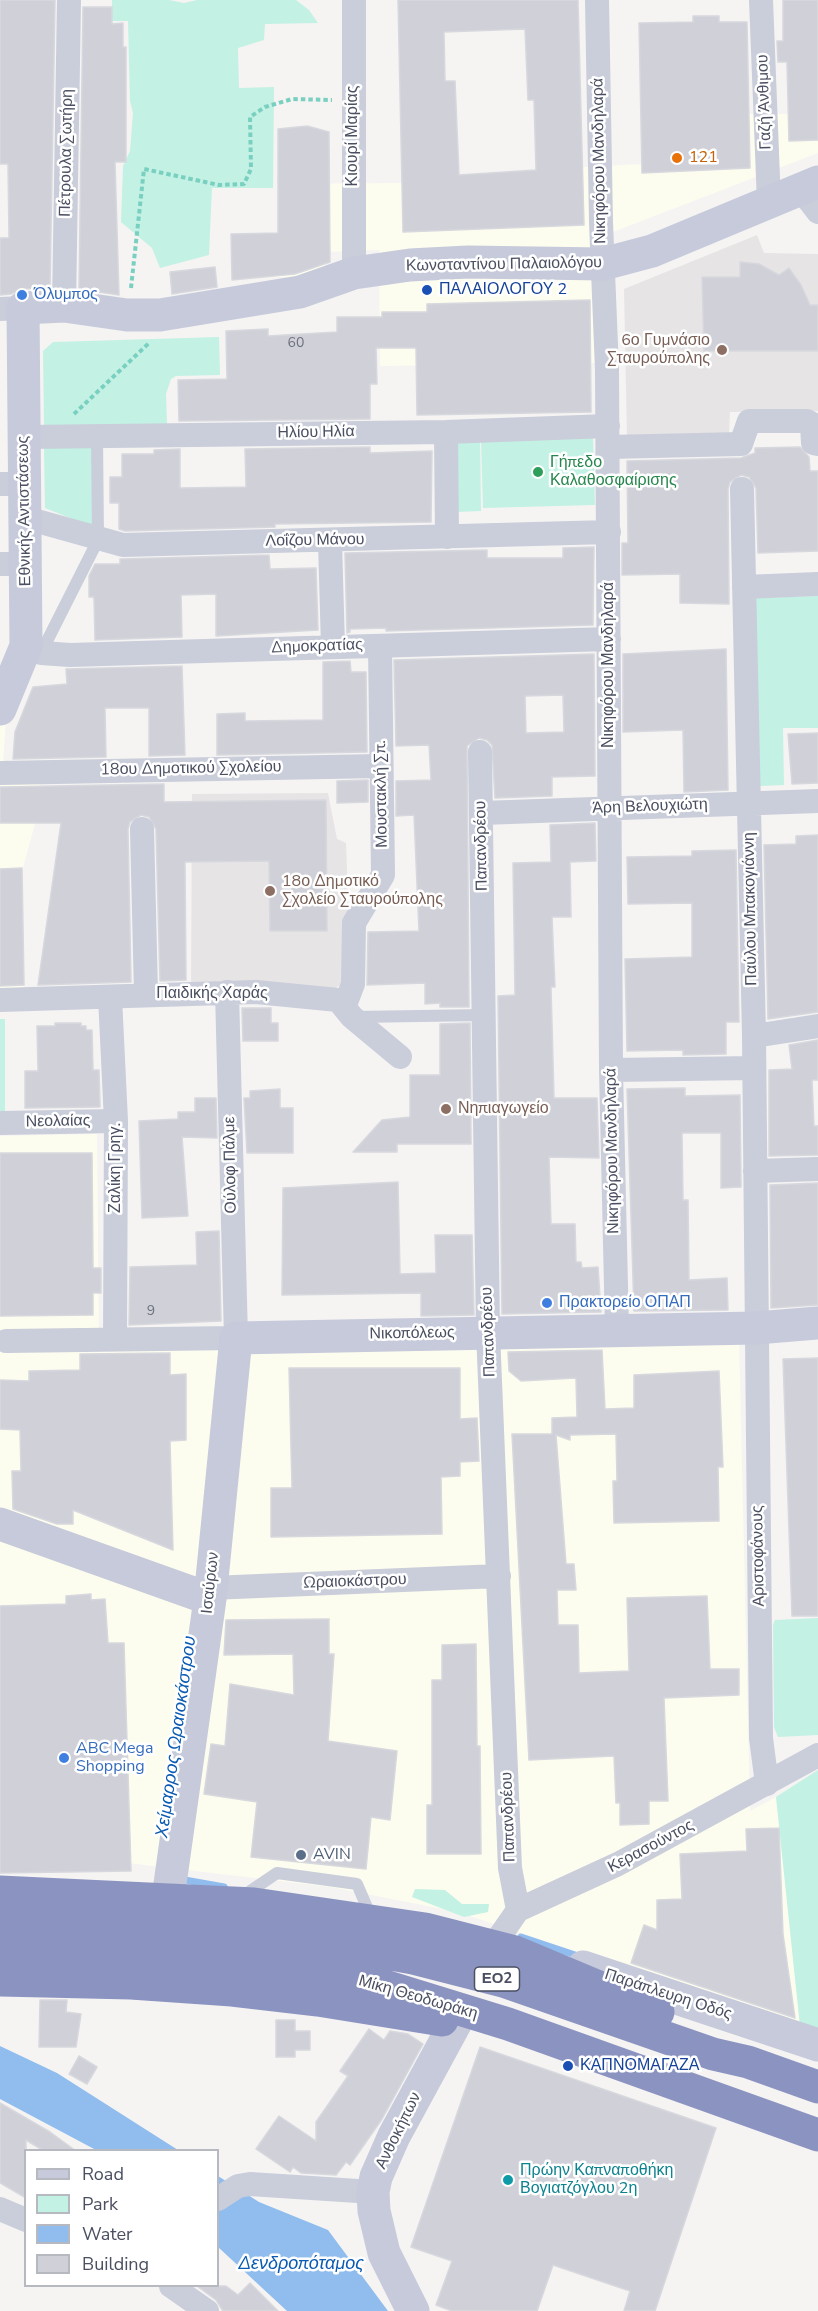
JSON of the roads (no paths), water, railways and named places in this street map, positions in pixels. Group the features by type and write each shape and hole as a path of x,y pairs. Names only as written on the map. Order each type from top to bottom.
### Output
{"highway":[{"name":"ΕΟ2","path":"0,1892 234,1902 373,1920 504,1949 702,2030 748,2062"},
{"name":"Μίκη Θεοδωράκη","path":"0,1922 100,1924 219,1931 299,1939 381,1952 474,1972 713,2054 748,2062 818,2087"},
{"name":"Μίκη Θεοδωράκη","path":"0,1949 136,1952 228,1960 309,1971 399,1989 818,2135"},
{"name":"ΕΟ2","path":"0,1980 131,1983 232,1990 364,2007 542,2037"}],"street":[{"name":"Πέτρουλα Σωτήρη","path":"64,306 69,0"},
{"name":"Κιουρί Μαρίας","path":"354,0 354,273"},
{"name":"Νικηφόρου Μανδηλαρά","path":"597,0 608,436 611,1070 617,1330"},
{"name":"Γαζή Άνθιμου","path":"762,0 769,203"},
{"name":"Κωνσταντίνου Παλαιολόγου","path":"12,308 64,306 127,315 179,313 300,292 354,273 410,266 468,262 603,264 652,251 769,203 812,195"},
{"name":"Εθνικής Αντιστάσεως","path":"0,709 34,650 13,564 26,518 13,484 36,437 12,308"},
{"name":"Ηλίου Ηλία","path":"36,437 446,432 608,436 741,444 749,421 807,421 812,424 813,441 818,444"},
{"path":"446,432 447,537"},
{"name":"Παύλου Μπακογιάννη","path":"742,489 754,1036 756,1328"},
{"name":"Λοΐζου Μάνου","path":"26,518 98,540 130,545 330,542 609,532"},
{"path":"330,542 333,647"},
{"path":"744,587 818,584"},
{"name":"Δημοκρατίας","path":"34,650 333,647 609,639"},
{"name":"Μουστακλή Σπ.","path":"348,1011 353,984 354,923 383,875 380,646"},
{"name":"Παπανδρέου","path":"480,752 488,1332 510,1868 518,1910"},
{"name":"18ου Δημοτικού Σχολείου","path":"0,773 381,766"},
{"name":"Άρη Βελουχιώτη","path":"482,813 818,801"},
{"path":"142,829 146,994"},
{"name":"Ούλοφ Πάλμε","path":"227,992 236,1338"},
{"name":"Παιδικής Χαράς","path":"0,1000 256,992 338,1000 400,1057"},
{"name":"Ζαλίκη Γρηγ.","path":"110,997 116,1121 115,1339"},
{"path":"754,1036 818,1026"},
{"path":"611,1070 754,1068"},
{"name":"Νεολαίας","path":"0,1123 116,1121"},
{"path":"755,1171 818,1169"},
{"name":"Νικοπόλεως","path":"6,1341 756,1328 818,1323"},
{"name":"Αριστοφάνoυς","path":"756,1328 761,1738 767,1784"},
{"name":"Ισαύρων","path":"168,1898 211,1593 236,1338"},
{"name":"Ωραιοκάστρου","path":"0,1524 211,1593 499,1576"},
{"name":"Κερασούντος","path":"518,1910 609,1869 818,1755"},
{"path":"504,1949 518,1910"},
{"name":"Παράπλευρη Οδός","path":"504,1949 595,1971 818,2045"},
{"name":"Ανθοκήπων","path":"413,2311 384,2253 374,2211 373,2192 376,2177 394,2136 456,2022"},
{"path":"219,2198 238,2186 272,2184 373,2192"},
{"path":"0,2208 24,2219"},
{"path":"172,2287 207,2311"}],"lane":[{"path":"34,650 98,540 97,435"},
{"path":"348,1011 485,1015"}],"water":[{"path":"0,2046 57,2073 176,2149 94,2149 0,2099"},
{"name":"Δενδροπόταμος","path":"219,2177 259,2202 328,2230 388,2311 287,2311 219,2248"}],"waterway":[{"path":"179,1879 224,1887"},
{"path":"521,1937 581,1957"}],"place":[{"name":"121","path":"677,158"},
{"name":"ΠΑΛΑΙΟΛΟΓΟΥ 2","path":"427,290"},
{"name":"Όλυμπος","path":"22,295"},
{"name":"6ο Γυμνάσιο Σταυρούπολης","path":"722,350"},
{"name":"Γήπεδο Καλαθοσφαίρισης","path":"538,472"},
{"name":"18ο Δημοτικό Σχολείο Σταυρούπολης","path":"270,891"},
{"name":"Νηπιαγωγείο","path":"446,1109"},
{"name":"Πρακτορείο ΟΠΑΠ","path":"547,1303"},
{"name":"ABC Mega Shopping","path":"64,1758"},
{"name":"AVIN","path":"301,1855"},
{"name":"ΚΑΠΝΟΜΑΓΑΖΑ","path":"568,2066"},
{"name":"Πρώην Καπναποθήκη Βογιατζόγλου 2η","path":"508,2180"}],"water label":[{"name":"Χείμαρρος Ωραιοκάστρου","path":"177,1737"}]}
